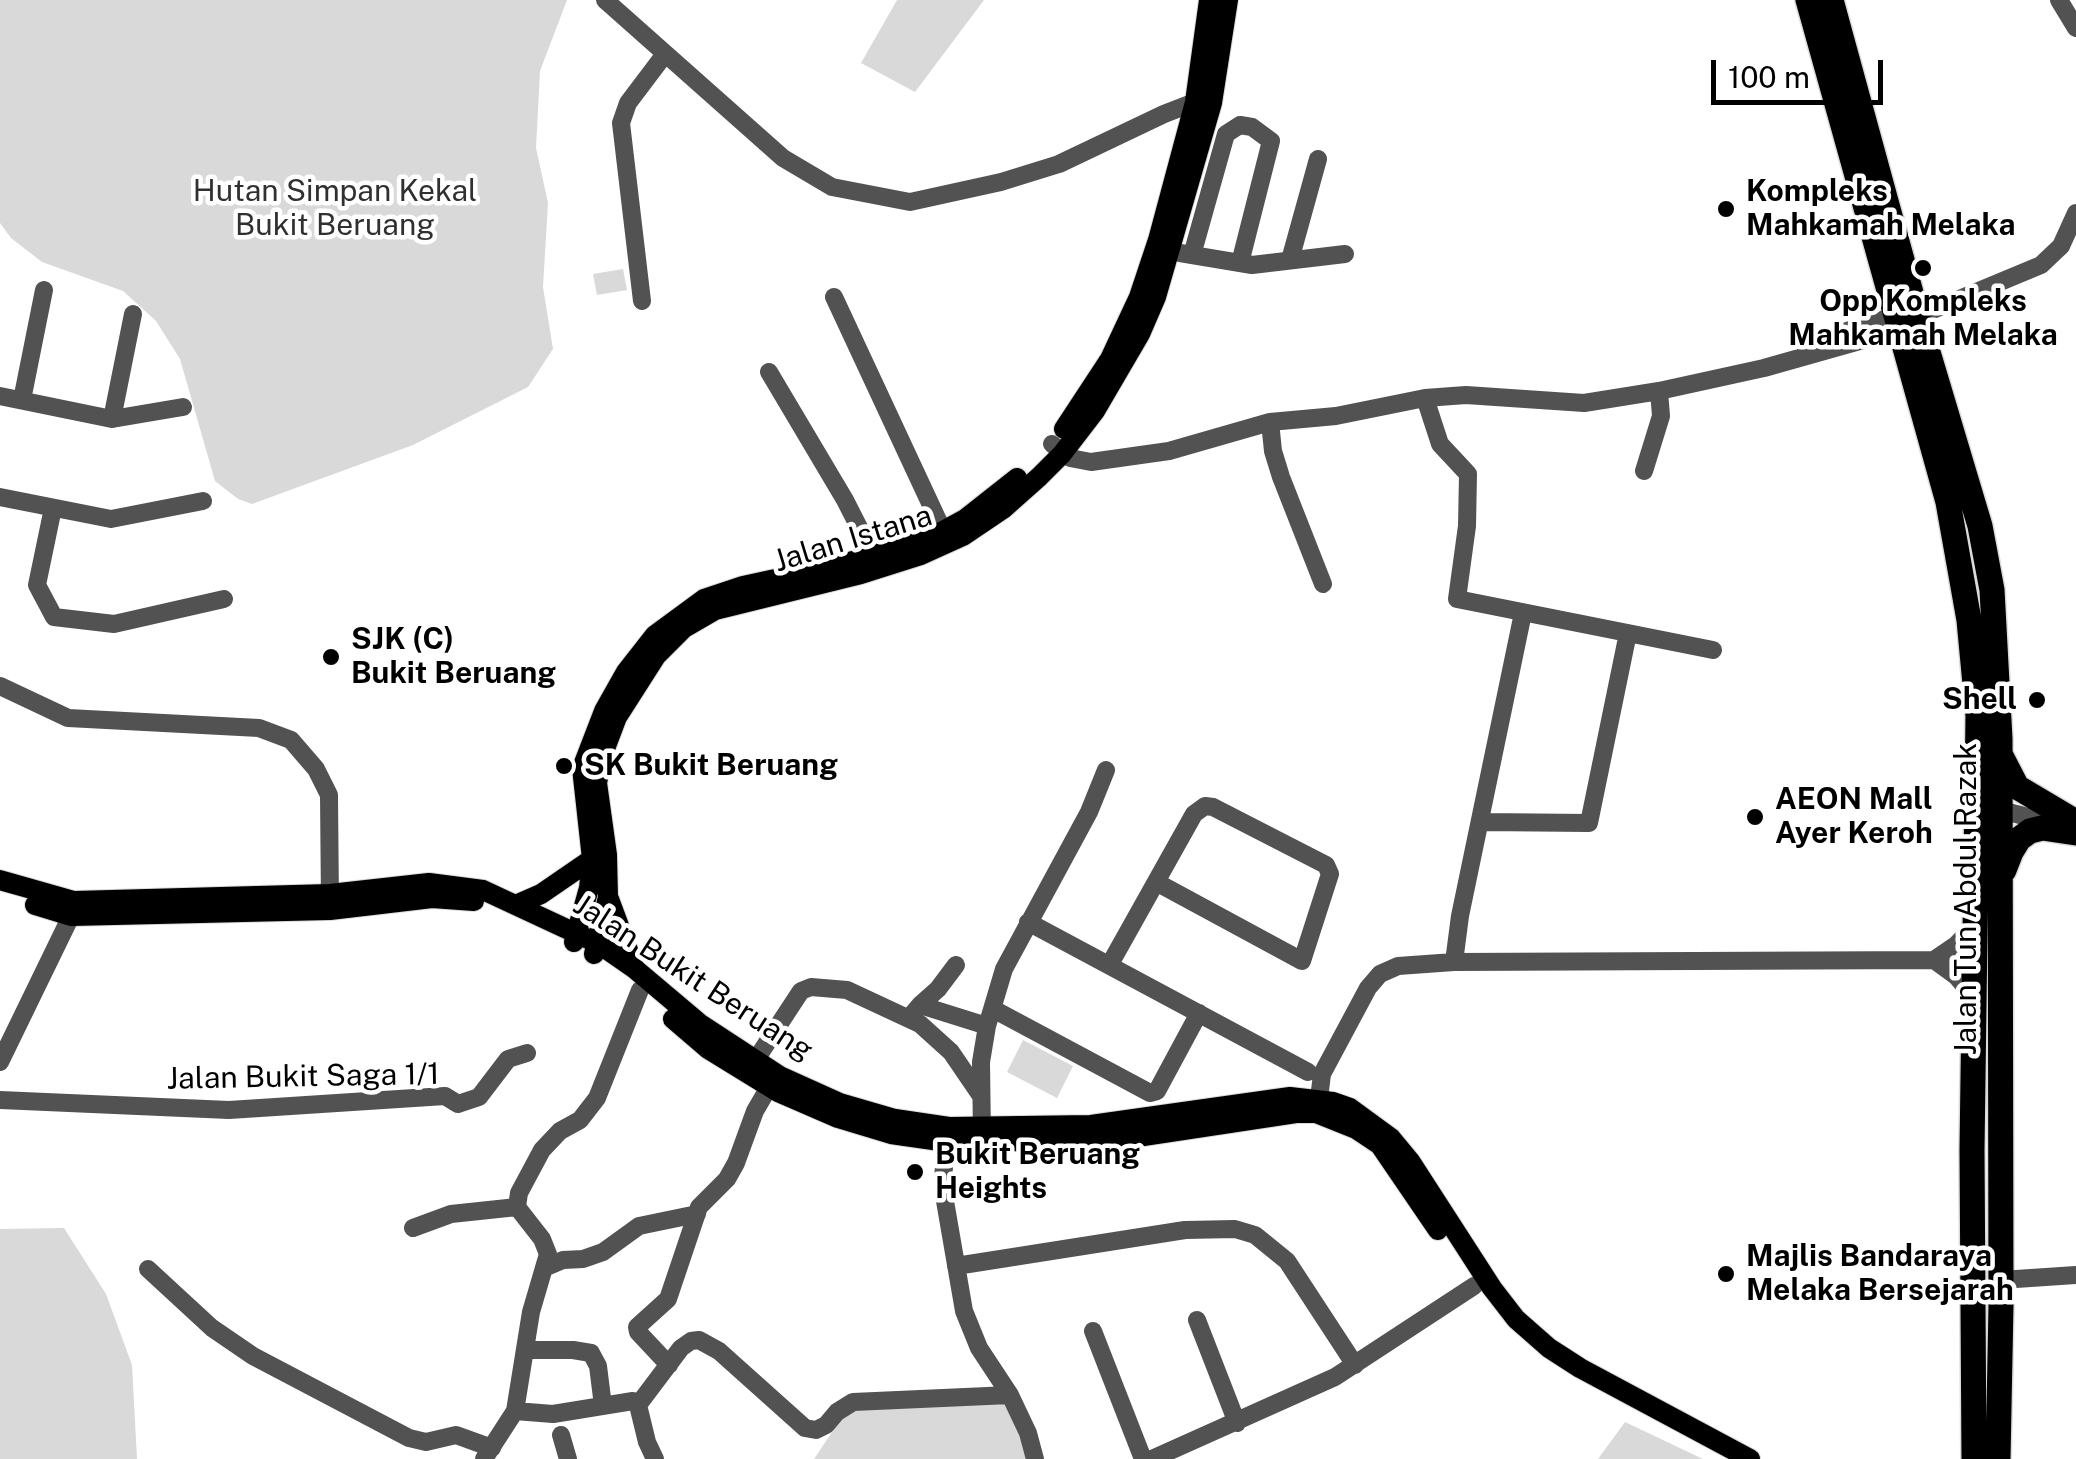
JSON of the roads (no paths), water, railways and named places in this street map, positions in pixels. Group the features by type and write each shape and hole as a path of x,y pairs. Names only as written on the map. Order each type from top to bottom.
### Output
{"highway":[{"name":"Jalan Tun Abdul Razak","path":"1808,0 1980,526 1992,590 1999,752 1974,926 1974,1459"},
{"name":"Jalan Tun Abdul Razak","path":"1831,0 1913,317 1970,620 1999,899 1998,1459"},
{"path":"1999,752 2017,787 2076,822"},
{"path":"1999,899 2005,867 2019,839 2042,828 2076,831"}],"main road":[{"name":"Jalan Istana","path":"576,939 592,859 582,768 604,711 626,672 655,635 704,598 872,555 942,531 1057,449 1126,328 1158,240 1204,103 1209,0"},
{"name":"Jalan Istana","path":"596,950 608,897 597,783 603,754 617,717 639,680 668,644 684,628 715,610 861,574 963,536 1003,509 1095,411 1140,334 1170,251 1228,0"},
{"path":"518,904 541,894 592,859"},
{"name":"Jalan Bukit Beruang","path":"0,880 74,901 330,902 429,884 483,890 518,904 635,969 699,1023 755,1062 840,1103 948,1134"},
{"name":"Jalan Bukit Beruang","path":"0,893 72,916 455,898 481,903 576,939"},
{"path":"608,897 635,969"},
{"name":"Jalan Bukit Beruang","path":"596,950 708,1049 769,1087 838,1118 892,1134 1117,1140 1296,1113 1316,1113 1356,1129 1380,1145 1396,1165 1498,1319 1546,1361 1575,1380 1721,1459"},
{"name":"Jalan Bukit Beruang","path":"982,1135 1091,1126 1290,1097 1319,1099 1350,1108 1392,1138 1516,1319 1580,1368 1750,1459"}],"street":[{"path":"605,0 782,158 832,187 910,202 1001,182 1059,164 1204,103"},
{"path":"2058,0 2076,28"},
{"path":"642,301 621,124 628,103 665,54"},
{"path":"1192,255 1226,134 1240,125 1252,127 1271,141 1240,263"},
{"path":"1290,260 1318,159"},
{"path":"1057,449 1091,462 1168,452 1270,422 1336,416 1425,398 1466,395 1584,403 1658,391 1800,359 2041,265 2061,246 2076,213"},
{"path":"1170,251 1252,265 1345,254"},
{"path":"22,400 44,290"},
{"path":"834,297 942,531"},
{"path":"112,419 132,314"},
{"path":"1800,359 1836,334 1913,317"},
{"path":"769,372 845,500 872,555"},
{"path":"1644,471 1661,416 1658,391"},
{"path":"0,396 112,419 183,407"},
{"path":"1425,398 1432,430 1468,474 1467,526 1456,596 1713,650"},
{"path":"1270,422 1272,451 1280,477 1324,584"},
{"path":"0,497 111,519 203,500"},
{"path":"53,508 36,585 54,617 114,624 224,599"},
{"path":"1454,962 1460,916 1523,612"},
{"path":"1482,822 1589,823 1628,633"},
{"path":"0,686 68,718 259,728 291,740 316,769 329,795 330,902"},
{"path":"982,1135 981,1062 1004,968 1089,812 1106,770"},
{"path":"1110,964 1194,814 1205,806 1326,865 1329,880 1302,961 1156,882"},
{"path":"1989,807 2076,831"},
{"path":"0,1062 72,916"},
{"path":"1028,922 1308,1072"},
{"path":"1319,1099 1322,1074 1368,988 1380,974 1398,966 1454,962 1934,960 1974,926"},
{"path":"1934,960 1974,996"},
{"path":"914,1012 956,965"},
{"path":"755,1062 806,988 847,990 914,1012 990,1018 1150,1093 1157,1091 1199,1013"},
{"path":"148,1270 212,1328 254,1356 409,1438 426,1442 456,1435 488,1454 515,1411 531,1312 548,1254 542,1239 517,1207 519,1193 542,1150 560,1131 580,1120 597,1098 640,990"},
{"path":"914,1012 951,1052 981,1096"},
{"name":"Jalan Bukit Saga 1/1","path":"0,1100 230,1110 445,1096 458,1104 479,1097 508,1059 527,1054"},
{"path":"669,1365 638,1332 637,1326 668,1299 697,1214 736,1163 755,1111 769,1087"},
{"path":"948,1134 944,1189 970,1331 1010,1395 1035,1459"},
{"path":"413,1228 450,1214 517,1207"},
{"path":"544,1268 602,1252 639,1226 697,1214"},
{"path":"956,1266 1185,1230 1234,1229 1255,1235 1287,1261 1356,1364"},
{"path":"2001,1280 2076,1275"},
{"path":"1152,1459 1237,1423 1356,1364 1474,1286"},
{"path":"1197,1320 1237,1423"},
{"path":"1093,1331 1143,1459"},
{"path":"638,1405 691,1341 706,1342 806,1428 816,1430 853,1402 1010,1395"},
{"path":"525,1350 591,1353 598,1366 603,1406"},
{"path":"515,1411 553,1414 633,1401 638,1405 655,1459"},
{"path":"561,1435 568,1459"}],"place":[{"name":"Kompleks Mahkamah Melaka","path":"1726,209"},
{"name":"Opp Kompleks Mahkamah Melaka","path":"1923,268"},
{"name":"SJK (C) Bukit Beruang","path":"331,657"},
{"name":"Shell","path":"2037,700"},
{"name":"SK Bukit Beruang","path":"564,766"},
{"name":"AEON Mall Ayer Keroh","path":"1755,817"},
{"name":"Bukit Beruang Heights","path":"915,1172"},
{"name":"Majlis Bandaraya Melaka Bersejarah","path":"1726,1274"}],"park label":[{"name":"Hutan Simpan Kekal Bukit Beruang","path":"335,209"}]}
